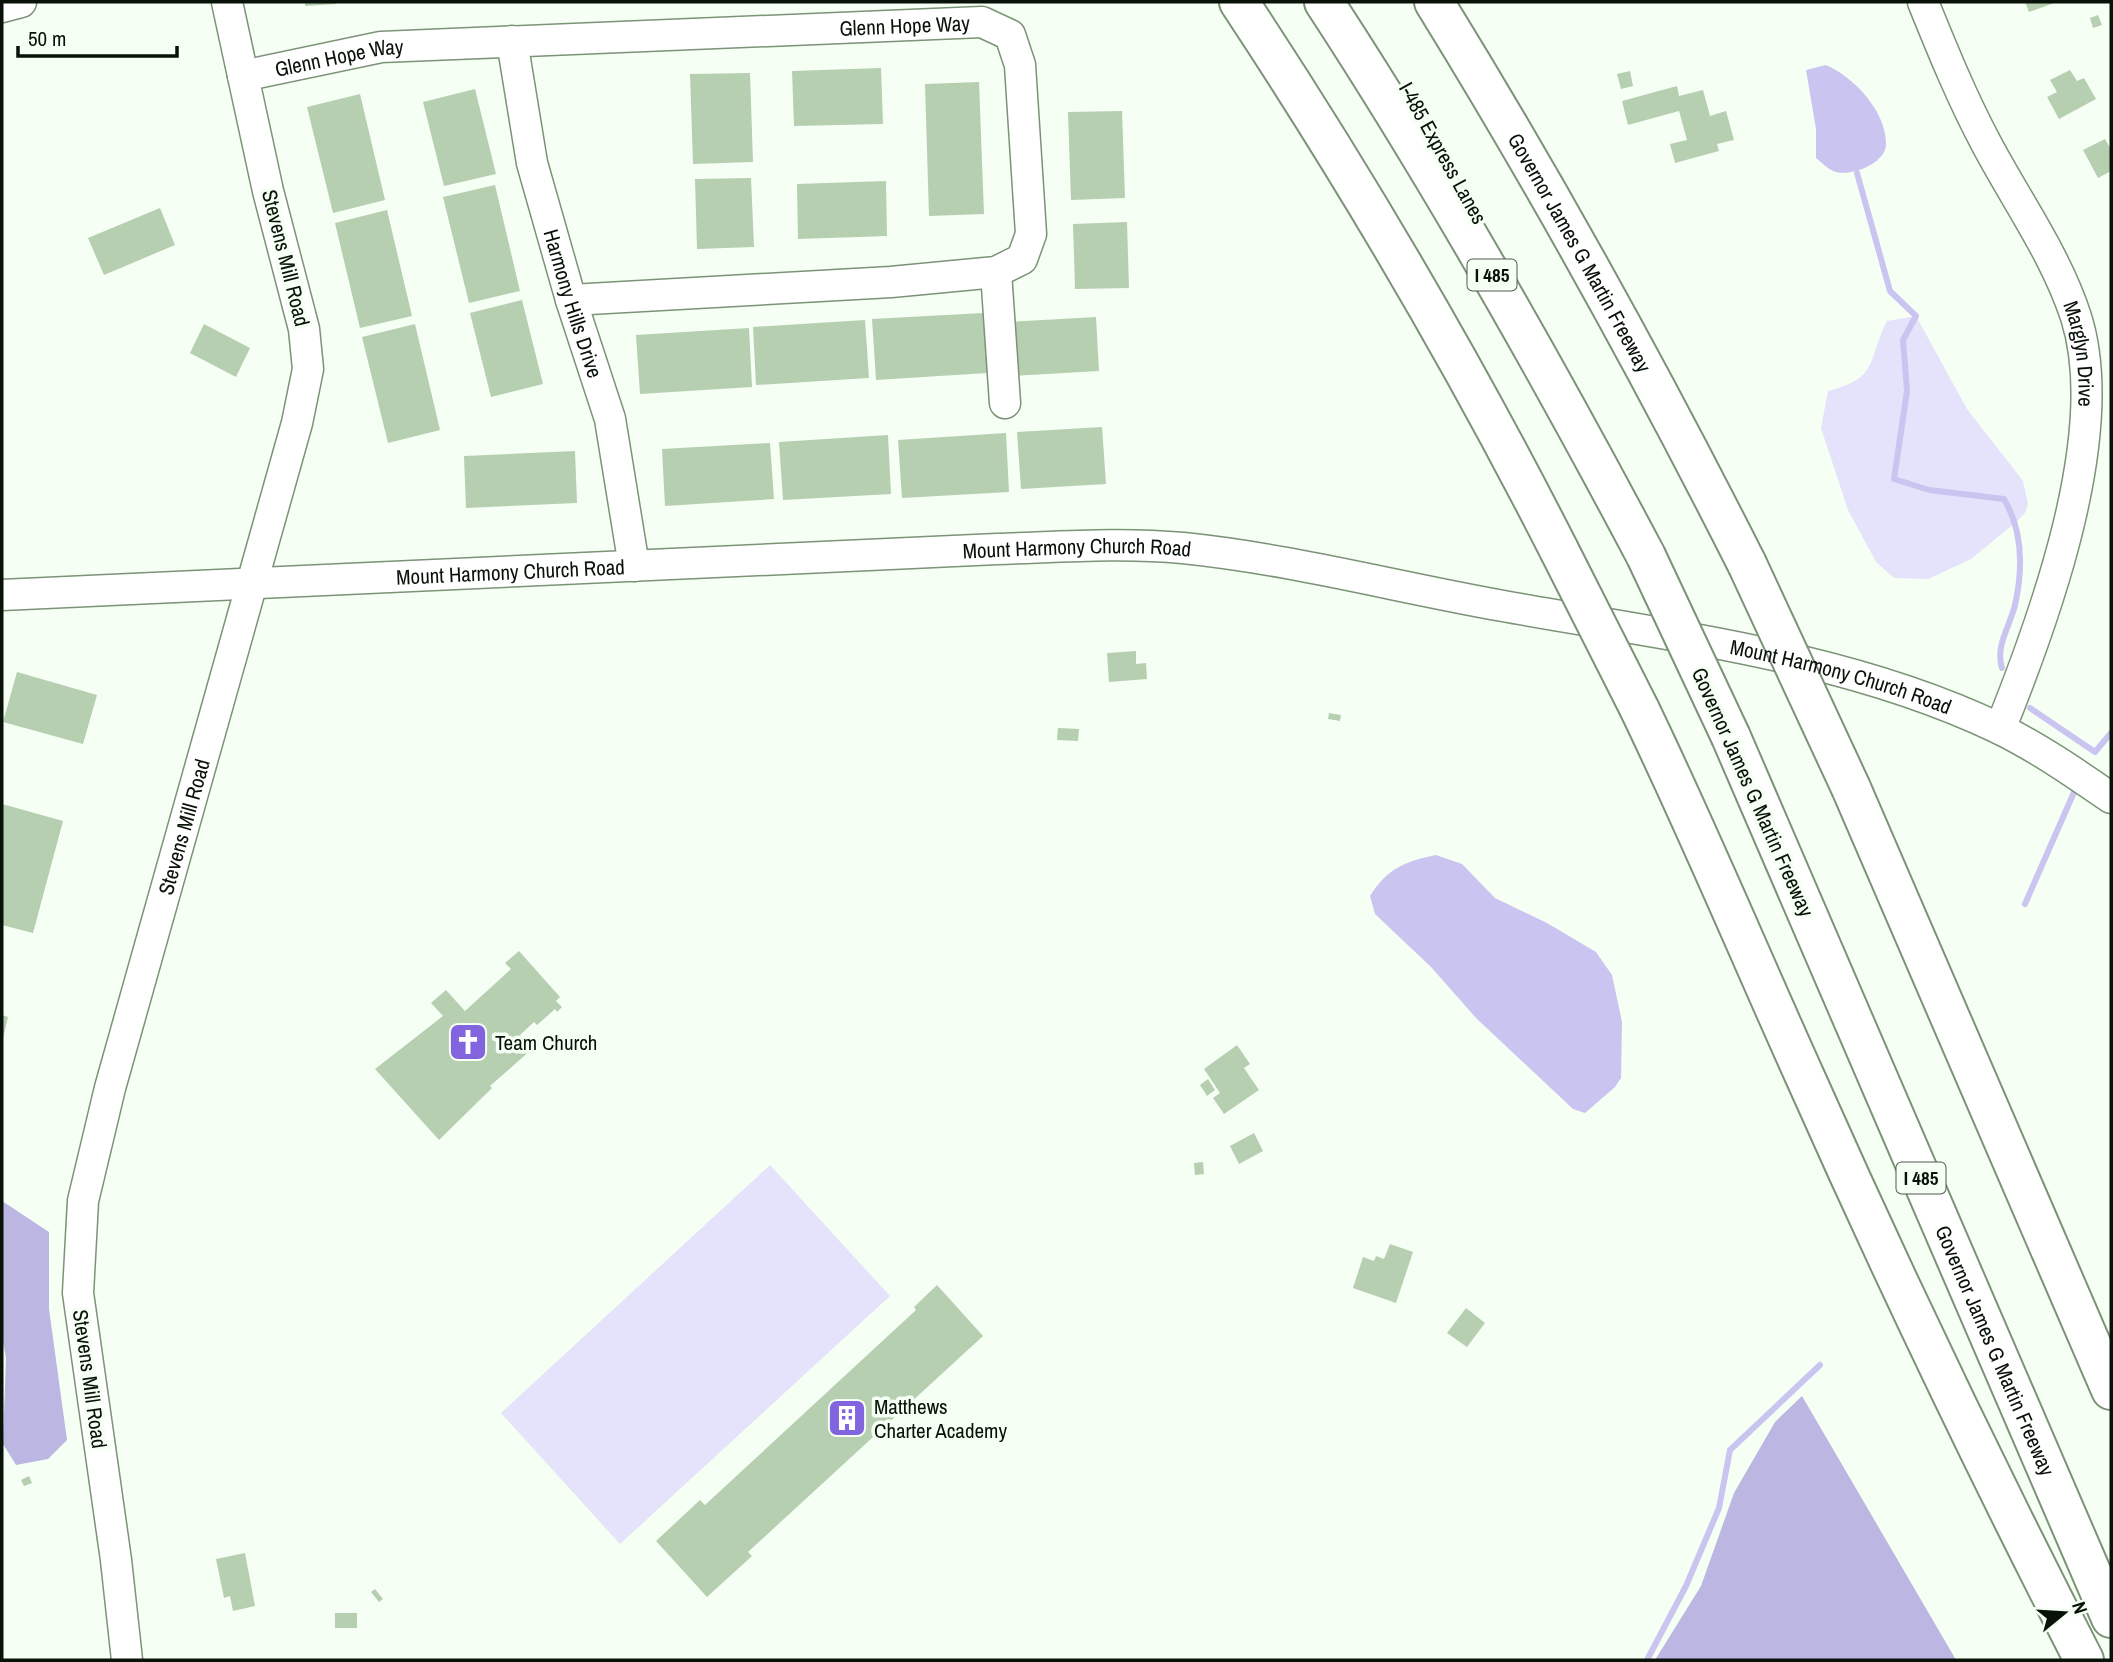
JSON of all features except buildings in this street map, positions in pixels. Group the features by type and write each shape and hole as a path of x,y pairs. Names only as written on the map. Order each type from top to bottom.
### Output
{"highway":[{"path":"1239,2 1361,191 1512,458 1559,550 1703,842 1805,1078 1955,1403 2084,1660"},
{"name":"Governor James G Martin Freeway","path":"1324,2 1504,294 1646,556 1731,737 2111,1618"},
{"name":"I-485 Express Lanes","path":"1355,2 1496,249 1615,498"},
{"path":"1407,2 1591,285 1704,478"},
{"name":"Governor James G Martin Freeway","path":"1434,2 1582,249 1747,564 1851,788 2111,1390"}],"street":[{"path":"2,7 21,2"},
{"name":"Stevens Mill Road","path":"127,1660 116,1560 85,1361 78,1293 83,1201 110,1088 297,423 308,369 304,329 227,2"},
{"name":"Marglyn Drive","path":"1923,2 1985,142 2066,289 2082,342 2085,409 2072,508 2061,555 2027,662 2000,729"},
{"name":"Glenn Hope Way","path":"243,76 381,47 982,22 1010,35 1020,65 1031,234 1022,259 996,272 891,282 571,300"},
{"name":"Harmony Hills Drive","path":"512,41 532,163 571,300 610,419 634,565"},
{"path":"996,272 1005,402"},
{"name":"Mount Harmony Church Road","path":"2,595 1089,546 1183,548 1263,559 1413,590 1749,651 1870,681 1936,701 2000,729 2111,798"}],"shaded area":[{"path":"1826,65 1847,78 1867,97 1881,120 1885,133 1886,145 1880,158 1857,171 1833,171 1816,158 1816,129 1806,70"},
{"path":"1916,316 1967,409 2023,481 2028,504 2025,513 2016,522 1971,559 1928,579 1894,578 1876,562 1848,510 1821,428 1828,391 1856,380 1870,366 1887,321"},
{"path":"1436,855 1462,864 1495,898 1547,923 1596,952 1612,975 1622,1022 1621,1078 1615,1087 1585,1113 1573,1109 1476,1018 1431,967 1375,914 1370,896 1383,879 1406,863"},
{"path":"770,1165 890,1296 620,1544 501,1413"},
{"path":"2,1201 49,1232 49,1309 67,1440 48,1459 16,1465 3,1444 6,1358 2,1336"},
{"path":"1802,1396 1956,1660 1655,1660 1701,1586 1734,1493 1775,1422"}],"waterway":[{"path":"1857,173 1890,291 1916,316 1903,340 1907,391 1894,479 1929,490 2004,499 2015,524 2020,551 2019,578 2015,605 2000,652 2002,668"},
{"path":"2030,708 2095,752 2111,733"},
{"path":"2025,904 2075,790"},
{"path":"1647,1660 1686,1586 1719,1508 1730,1450 1820,1365"}],"place":[{"name":"Team Church","path":"468,1042"},
{"name":"Matthews Charter Academy","path":"847,1418"}]}
